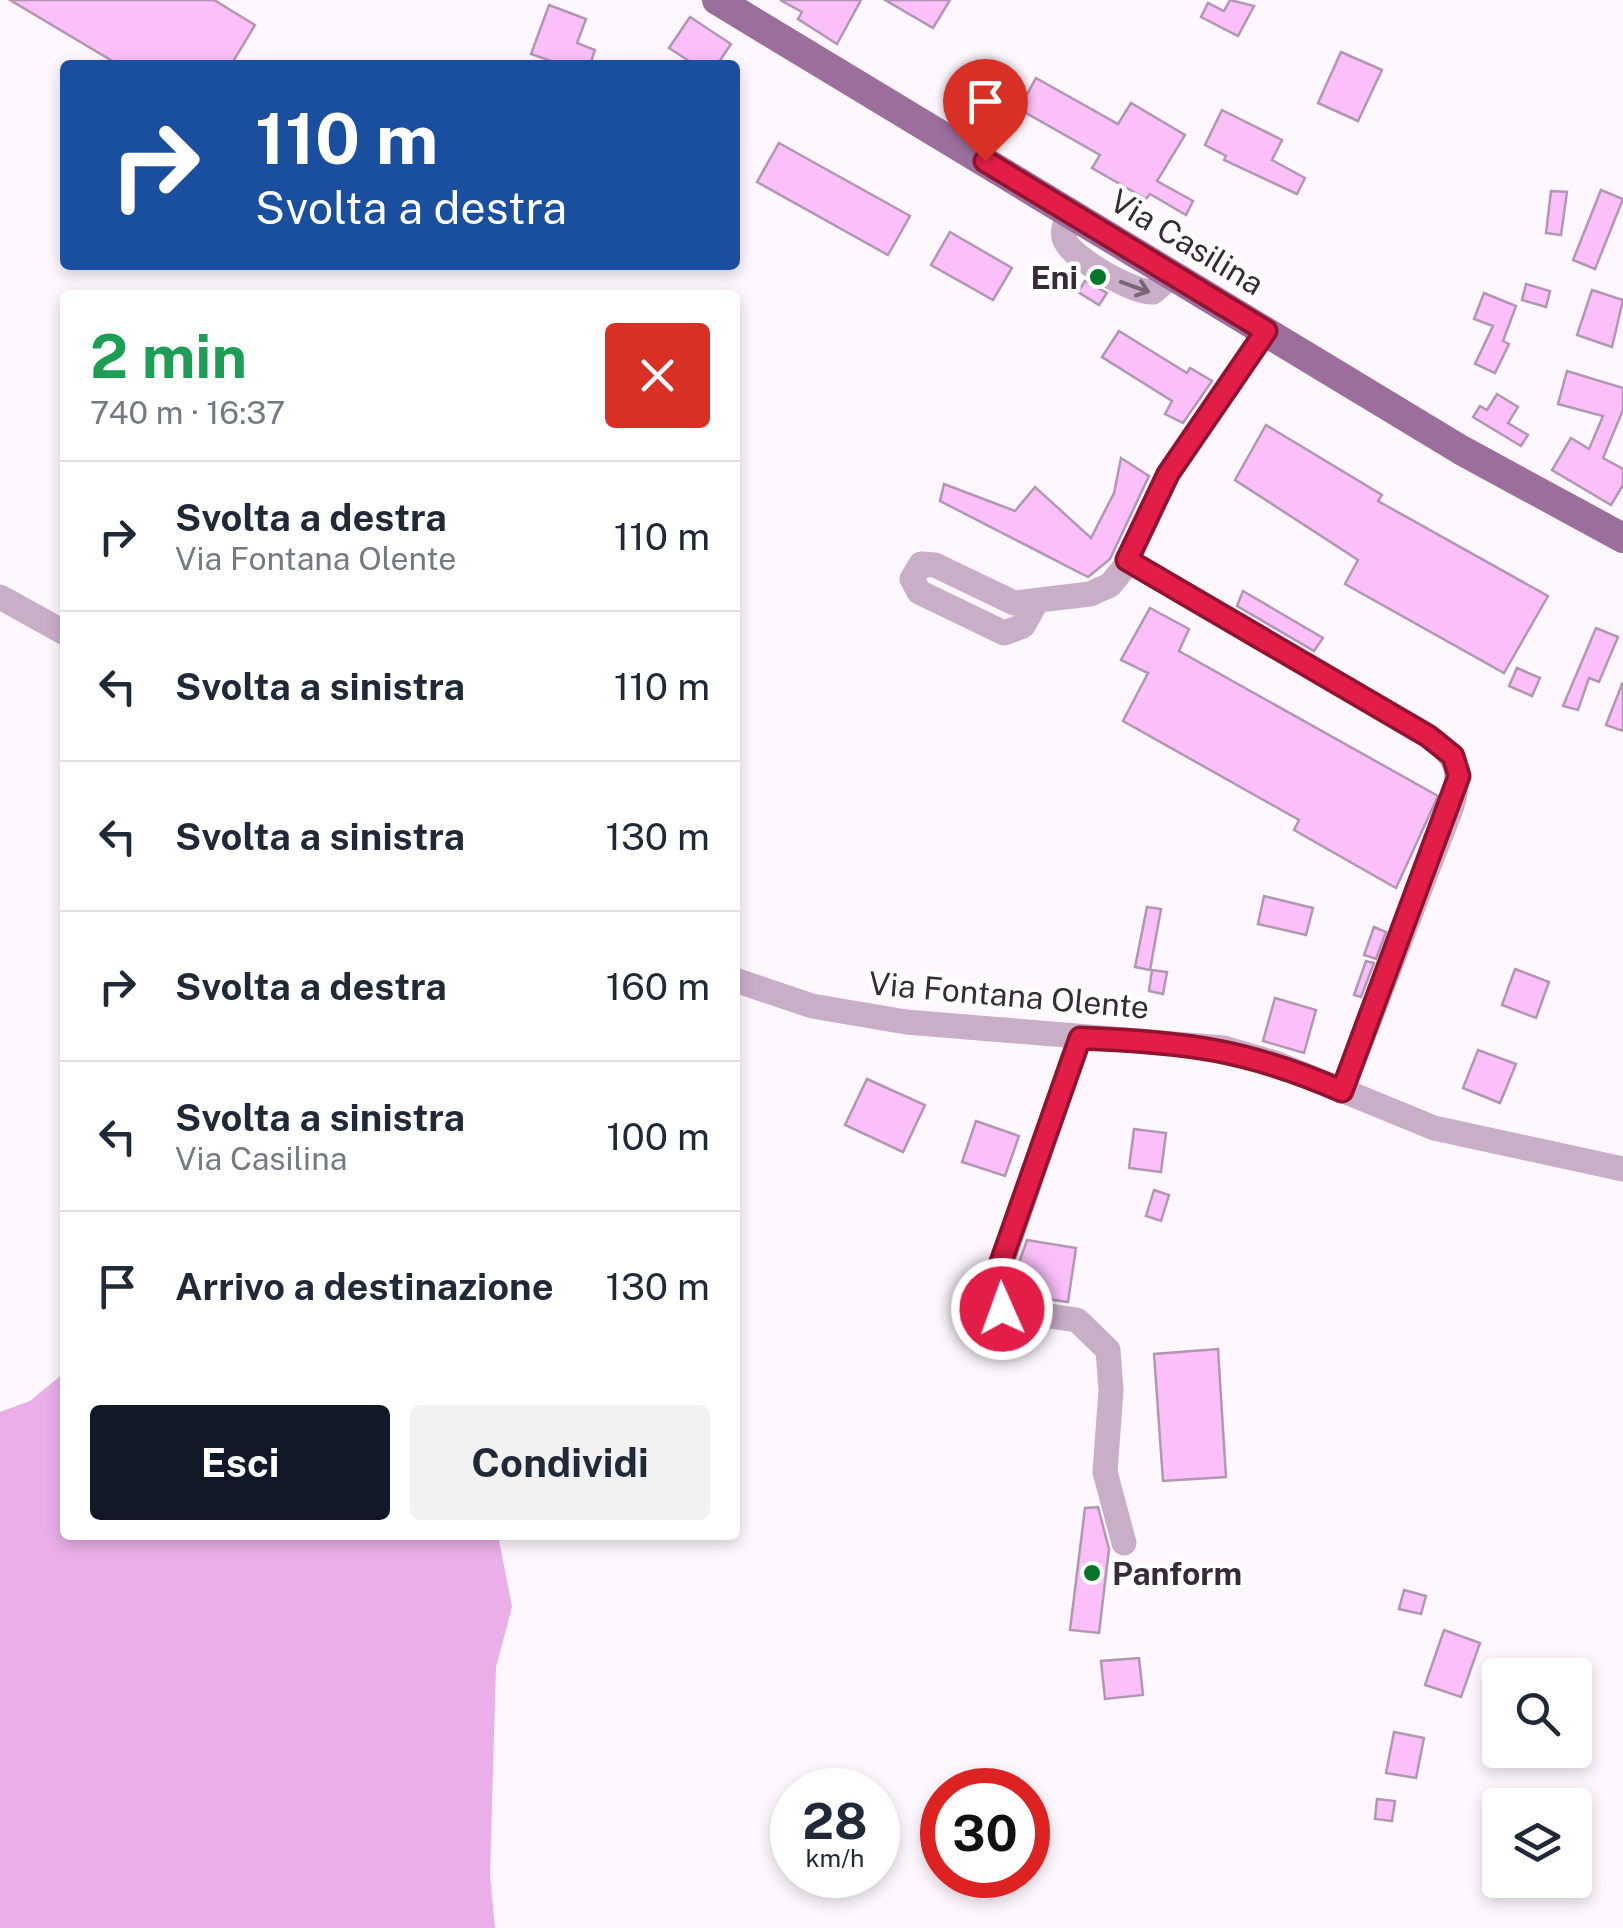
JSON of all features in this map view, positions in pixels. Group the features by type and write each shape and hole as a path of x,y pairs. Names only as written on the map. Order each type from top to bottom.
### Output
{"main road":[{"name":"Via Casilina","path":"716,0 1461,450 1623,538"}],"street":[{"path":"1037,601 1105,588 1127,560 1168,474 1266,331"},
{"path":"1127,560 1428,736 1457,764 1459,776 1452,806 1342,1091"},
{"path":"0,596 60,630"},
{"name":"Via Fontana Olente","path":"740,982 812,1006 874,1018 1224,1048 1278,1064 1434,1128 1623,1169"},
{"path":"1080,1038 993,1289 1002,1309 1077,1320 1108,1350 1112,1390 1105,1472 1124,1543"}],"shaded area":[{"path":"60,1376 60,1540 499,1540 512,1607 496,1667 490,1875 495,1928 0,1928 0,1412 30,1401"}],"building":[{"path":"10,0 214,0 255,25 234,60 111,60"},
{"path":"780,0 861,0 837,44 798,19 802,12"},
{"path":"885,0 950,0 933,28"},
{"path":"1230,0 1254,6 1238,36 1201,17 1208,3 1224,11"},
{"path":"549,5 586,19 577,43 595,50 592,60 548,60 531,54"},
{"path":"690,17 731,44 720,60 687,60 669,48"},
{"path":"1341,52 1382,70 1358,121 1318,103"},
{"path":"1036,78 1118,124 1131,103 1185,135 1157,181 1193,201 1186,215 1150,194 1146,199 1092,168 1100,155 1019,109"},
{"path":"1222,110 1282,140 1272,160 1305,178 1297,194 1224,160 1226,156 1205,145"},
{"path":"779,143 910,216 888,255 757,182"},
{"path":"1601,190 1623,199 1595,269 1573,260"},
{"path":"1551,191 1567,192 1561,235 1546,233"},
{"path":"950,232 1012,268 993,300 931,265"},
{"path":"1085,281 1107,293 1099,305 1078,292"},
{"path":"1526,284 1550,291 1546,307 1522,300"},
{"path":"1592,290 1623,300 1612,347 1577,335"},
{"path":"1484,293 1516,306 1503,341 1509,344 1495,373 1475,364 1493,326 1474,319"},
{"path":"1119,331 1187,373 1190,368 1212,381 1183,423 1165,414 1172,401 1102,357"},
{"path":"1567,371 1623,388 1623,410 1603,458 1623,469 1623,485 1611,505 1552,470 1571,438 1589,449 1603,416 1558,404"},
{"path":"1497,394 1518,407 1508,423 1528,435 1521,446 1473,417 1480,406 1487,410"},
{"path":"1266,425 1382,495 1378,501 1548,596 1504,673 1345,584 1358,560 1235,480"},
{"path":"1121,458 1149,476 1110,559 1088,577 940,501 944,484 1015,511 1035,487 1091,538 1114,493"},
{"path":"1243,591 1323,638 1314,651 1237,606"},
{"path":"1150,608 1189,629 1179,651 1438,796 1396,888 1294,830 1299,820 1123,721 1148,673 1121,660"},
{"path":"1596,628 1618,637 1599,682 1589,678 1578,710 1563,706"},
{"path":"1517,668 1540,678 1532,696 1509,686"},
{"path":"1623,685 1623,731 1606,725"},
{"path":"1264,896 1313,908 1306,935 1258,924"},
{"path":"1147,907 1161,909 1150,970 1135,967"},
{"path":"1374,927 1386,932 1376,959 1364,955"},
{"path":"1366,961 1374,963 1361,997 1354,995"},
{"path":"1515,969 1549,982 1536,1018 1502,1005"},
{"path":"1152,970 1167,972 1163,994 1149,991"},
{"path":"1275,998 1316,1010 1304,1053 1263,1041"},
{"path":"1478,1050 1516,1064 1500,1103 1463,1088"},
{"path":"867,1079 925,1105 903,1152 845,1125"},
{"path":"976,1121 1019,1136 1005,1176 962,1162"},
{"path":"1134,1129 1166,1133 1161,1172 1129,1168"},
{"path":"1154,1190 1169,1195 1161,1221 1146,1216"},
{"path":"1027,1240 1076,1248 1068,1302 1013,1294 1010,1288"},
{"path":"1218,1349 1226,1477 1163,1481 1154,1354"},
{"path":"1098,1507 1109,1549 1099,1633 1070,1630 1085,1508"},
{"path":"1404,1590 1426,1596 1421,1614 1399,1609"},
{"path":"1444,1630 1480,1643 1461,1697 1425,1685"},
{"path":"1139,1658 1143,1695 1105,1699 1101,1661"},
{"path":"1394,1732 1424,1738 1416,1778 1386,1773"},
{"path":"1377,1799 1395,1801 1392,1821 1375,1819"}],"place":[{"name":"Eni","path":"1098,277"},
{"name":"Panform","path":"1092,1573"}],"route":[{"path":"985,161 1266,331 1168,474 1127,560 1439,743 1453,756 1459,776 1452,806 1342,1091 1278,1064 1224,1048 1168,1041 1080,1038 995,1279 994,1296 1002,1309"}]}
